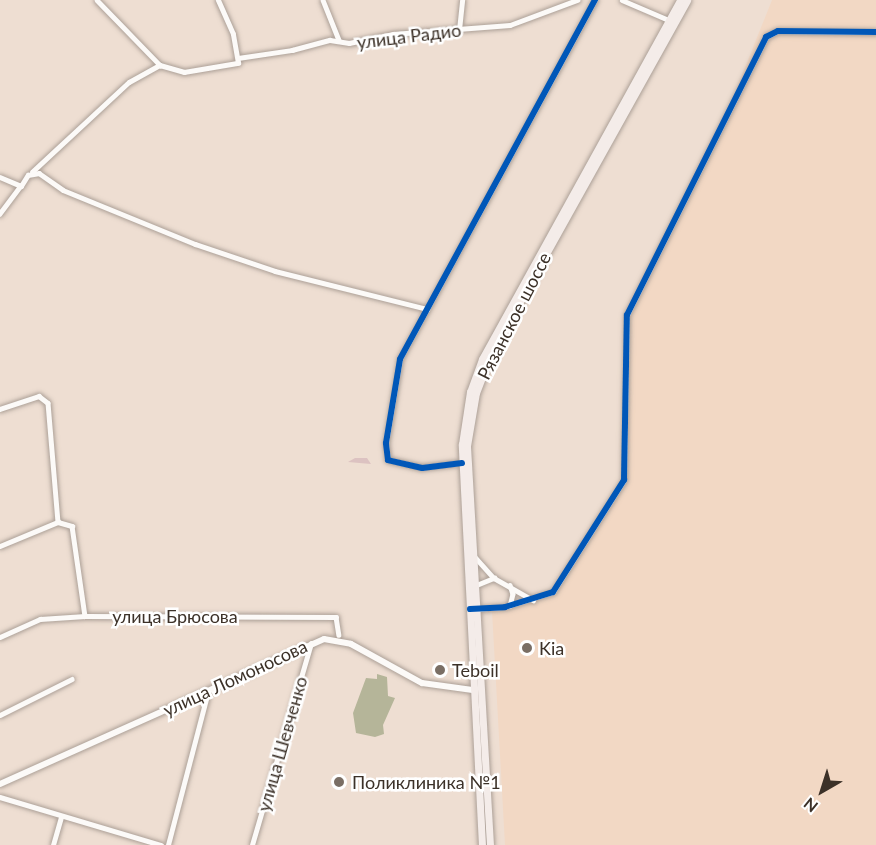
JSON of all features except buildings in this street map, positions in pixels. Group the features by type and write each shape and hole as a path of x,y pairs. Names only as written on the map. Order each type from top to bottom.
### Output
{"main road":[{"name":"Рязанское шоссе","path":"490,845 473,609 469,592 462,463 463,425 482,359 680,0"},
{"name":"Рязанское шоссе","path":"482,845 473,690 473,609 477,584 467,446 481,377 687,0"}],"street":[{"path":"0,214 32,172 129,82 160,65 97,0"},
{"path":"218,0 238,60"},
{"path":"323,0 339,40"},
{"path":"459,30 462,0"},
{"name":"улица Радио","path":"160,65 184,72 339,40 349,43 393,34 520,23 577,0"},
{"path":"462,463 422,468 388,460 386,443 400,359 595,0"},
{"path":"622,0 669,20"},
{"path":"473,609 510,606 533,600 557,587 624,480 627,315 766,37 778,31 876,32"},
{"path":"32,172 48,177 63,190 195,244 275,271 427,309"},
{"path":"0,177 21,188"},
{"path":"0,409 39,396 48,403 58,522"},
{"path":"0,546 58,522 72,526 85,616"},
{"path":"475,557 494,579 509,585 533,600"},
{"path":"469,592 477,584 494,579"},
{"path":"509,585 513,594 510,606"},
{"name":"улица Брюсова","path":"0,637 40,618 85,616 336,617 338,638"},
{"name":"улица Ломоносова","path":"0,784 311,642 338,638 423,683 473,690"},
{"name":"улица Шевченко","path":"252,845 311,642"},
{"path":"0,715 72,679"},
{"path":"168,845 208,691"},
{"path":"0,797 161,845"},
{"path":"52,845 61,817"}],"shaded area":[{"path":"772,0 876,0 876,845 505,845 492,611 552,597 624,477 627,315 711,152"},
{"path":"355,458 367,458 371,464 348,462"},
{"path":"377,674 387,677 388,696 395,698 383,725 384,734 375,737 356,733 353,713 366,678 377,679"}],"cycle path":[{"path":"462,463 422,468 388,460 386,443 400,359 595,0"},
{"path":"470,609 505,607 553,592 624,480 627,315 766,37 778,31 876,32"}],"place":[{"name":"Kia","path":"527,648"},
{"name":"Teboil","path":"440,670"},
{"name":"Поликлиника №1","path":"339,782"}]}
